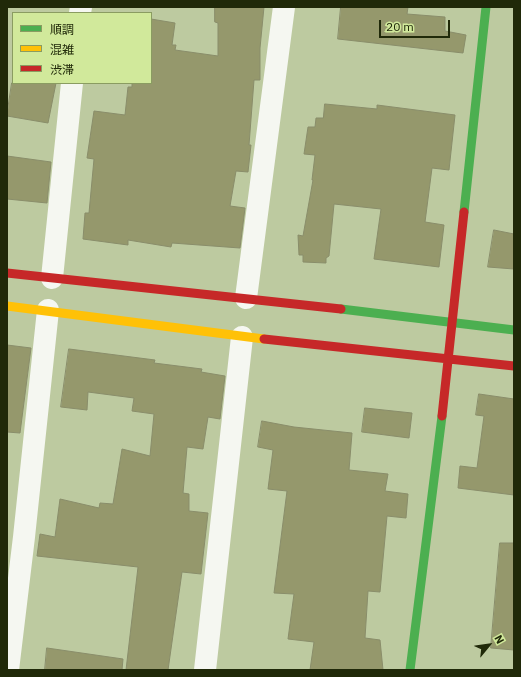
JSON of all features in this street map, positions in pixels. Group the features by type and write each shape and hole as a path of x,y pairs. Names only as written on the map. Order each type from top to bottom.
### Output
{"street":[{"path":"246,298 284,7"},
{"path":"410,670 450,358 486,7"},
{"path":"52,278 72,84"},
{"path":"7,273 246,298 514,330"},
{"path":"7,306 48,310 242,337 514,366"},
{"path":"8,670 16,536 48,310"},
{"path":"206,670 242,337"}],"building":[{"path":"215,7 264,7 260,48 260,80 254,80 249,145 251,145 248,172 236,171 230,206 245,208 240,248 172,243 171,247 128,240 128,245 83,239 85,213 89,213 94,159 87,158 94,111 125,115 128,87 132,87 132,84 152,84 152,19 175,23 172,45 176,45 175,50 218,56 218,23 215,22"},
{"path":"341,7 408,7 407,14 445,17 445,31 466,35 463,53 338,39"},
{"path":"12,83 56,84 48,123 7,116"},
{"path":"325,104 377,109 377,105 455,115 449,170 432,168 425,222 444,225 439,267 374,259 381,209 334,204 329,256 326,258 326,263 303,262 303,255 299,255 298,235 303,236 313,180 315,155 304,154 308,127 315,127 316,118 323,118"},
{"path":"7,156 51,162 47,203 7,199"},
{"path":"494,230 514,234 514,269 488,267"},
{"path":"7,345 31,348 20,433 7,432"},
{"path":"69,349 155,360 154,363 202,369 201,372 225,376 220,419 208,417 203,449 187,447 183,493 189,494 189,511 208,513 201,574 182,572 168,670 126,670 138,567 37,556 40,534 55,537 60,499 99,508 100,503 113,504 122,449 150,456 154,414 132,411 134,398 88,392 87,410 61,407"},
{"path":"479,394 514,399 514,495 458,488 460,466 477,468 484,416 476,415"},
{"path":"365,408 412,413 409,438 362,432"},
{"path":"262,421 294,427 352,433 349,470 388,474 385,491 408,494 406,518 387,516 380,592 368,591 365,638 380,640 383,670 310,670 314,642 288,639 294,594 274,593 287,491 268,489 273,450 258,447"},
{"path":"500,543 514,543 514,650 491,648"},
{"path":"47,648 123,659 122,670 45,670"}],"traffic: fast":[{"path":"464,212 486,7"},
{"path":"341,309 514,330"},
{"path":"410,670 442,416"}],"traffic: slow":[{"path":"7,306 264,339"}],"traffic: jam":[{"path":"442,416 464,212"},
{"path":"7,273 341,309"},
{"path":"264,339 514,366"}]}
